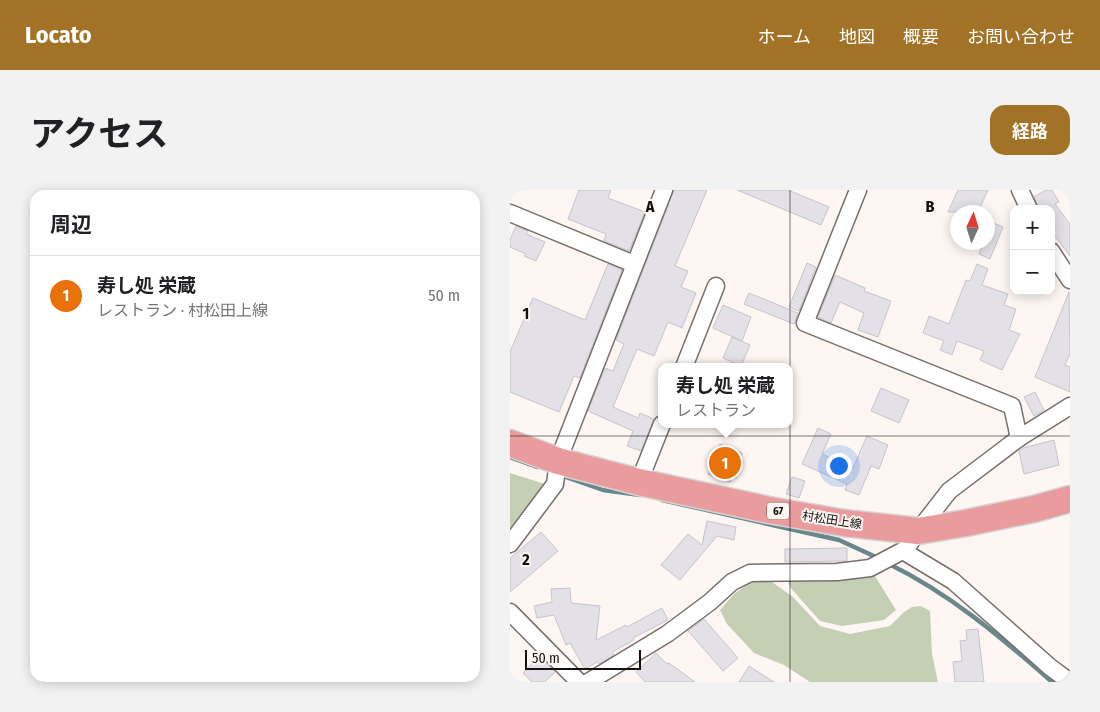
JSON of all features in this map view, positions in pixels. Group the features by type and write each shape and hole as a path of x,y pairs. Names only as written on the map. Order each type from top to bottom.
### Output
{"main road":[{"name":"村松田上線","path":"510,443 556,473 639,482 825,520 910,541 966,523 1034,509 1070,499"}],"street":[{"path":"510,544 556,473 634,264 664,190"},
{"path":"858,190 804,324 1012,406 1020,438"},
{"path":"1020,190 1027,205"},
{"path":"510,213 634,264"},
{"path":"1055,258 1070,280"},
{"path":"686,363 716,286"},
{"path":"596,680 667,634 710,602 732,582 750,574 837,572 870,568 910,541 949,491 1020,438 1070,406"},
{"path":"639,482 660,428"},
{"path":"910,541 1050,667 1070,682"},
{"path":"510,612 579,682"}],"green space":[{"path":"510,473 548,485 510,534"},
{"path":"870,568 896,610 884,620 842,626 820,621 790,587 785,573"},
{"path":"750,582 772,582 793,597 820,626 850,634 890,626 904,612 912,607 921,606 930,611 932,654 938,682 810,682 784,665 754,653 727,624 720,610 734,594"}],"building":[{"path":"579,190 611,190 608,198 645,212 629,251 604,241 606,234 568,219"},
{"path":"674,190 707,190 675,266 688,271 681,287 696,293 682,328 668,322 654,356 637,349 613,407 638,418 640,413 654,419 641,451 627,446 633,431 588,411 605,368 613,371 624,344 616,340"},
{"path":"737,190 788,190 829,207 821,225"},
{"path":"958,190 988,190 981,205 951,205"},
{"path":"1046,190 1052,190 1059,202 1055,204 1070,224 1070,256 1055,236 1055,205 1037,205 1034,197"},
{"path":"995,224 1003,227 995,247"},
{"path":"516,226 528,231 526,234 545,242 536,261 510,247 510,240"},
{"path":"981,250 994,250 990,259 979,254"},
{"path":"807,263 816,267 799,311 789,307"},
{"path":"608,264 622,270 580,378 574,376 559,412 510,392 510,352 533,298 585,320"},
{"path":"977,264 988,269 982,285 1008,294 1004,305 1016,309 1009,330 1020,334 1002,370 980,360 984,351 957,341 952,355 940,350 944,341 923,333 929,316 949,324 966,280 970,281"},
{"path":"835,275 865,288 864,291 891,301 878,337 858,330 864,313 840,302 831,323 818,317"},
{"path":"1069,292 1070,354 1065,365 1070,367 1070,392 1035,377"},
{"path":"749,293 798,313 794,324 744,304"},
{"path":"723,305 751,317 742,341 713,328"},
{"path":"732,337 750,345 742,363 734,363 723,358"},
{"path":"881,388 909,400 899,423 871,411"},
{"path":"1035,392 1044,410 1034,416 1024,397"},
{"path":"818,428 831,434 822,454 853,468 867,436 888,445 879,469 871,466 859,495 845,490 847,484 802,464"},
{"path":"1054,440 1059,465 1024,474 1019,451 1023,448"},
{"path":"720,444 742,453 730,482 708,474"},
{"path":"792,477 805,481 799,498 786,494"},
{"path":"707,521 736,527 734,540 717,536 680,580 661,565 688,534 702,545"},
{"path":"541,532 558,551 510,592 510,558"},
{"path":"847,548 847,561 785,562 785,549"},
{"path":"570,588 571,603 600,606 596,640 626,625 627,627 662,608 668,620 633,638 634,640 612,652 614,655 599,664 597,662 585,669 570,643 566,645 554,615 537,618 534,606 552,602 551,589"},
{"path":"704,619 738,658 723,671 688,631"},
{"path":"978,629 984,682 955,682 953,662 962,661 960,641 967,640 966,630"},
{"path":"656,653 667,664 669,663 695,682 645,682 636,672"},
{"path":"539,656 555,672 545,682 532,682 523,673"},
{"path":"749,666 774,682 739,682"}],"waterway":[{"path":"510,457 537,467"},
{"path":"560,475 603,490 640,495"},
{"path":"662,500 839,540 878,558"},
{"path":"887,563 932,588 974,617 1052,682"}],"place":[{"name":"寿し処 栄蔵","path":"725,463"}]}
